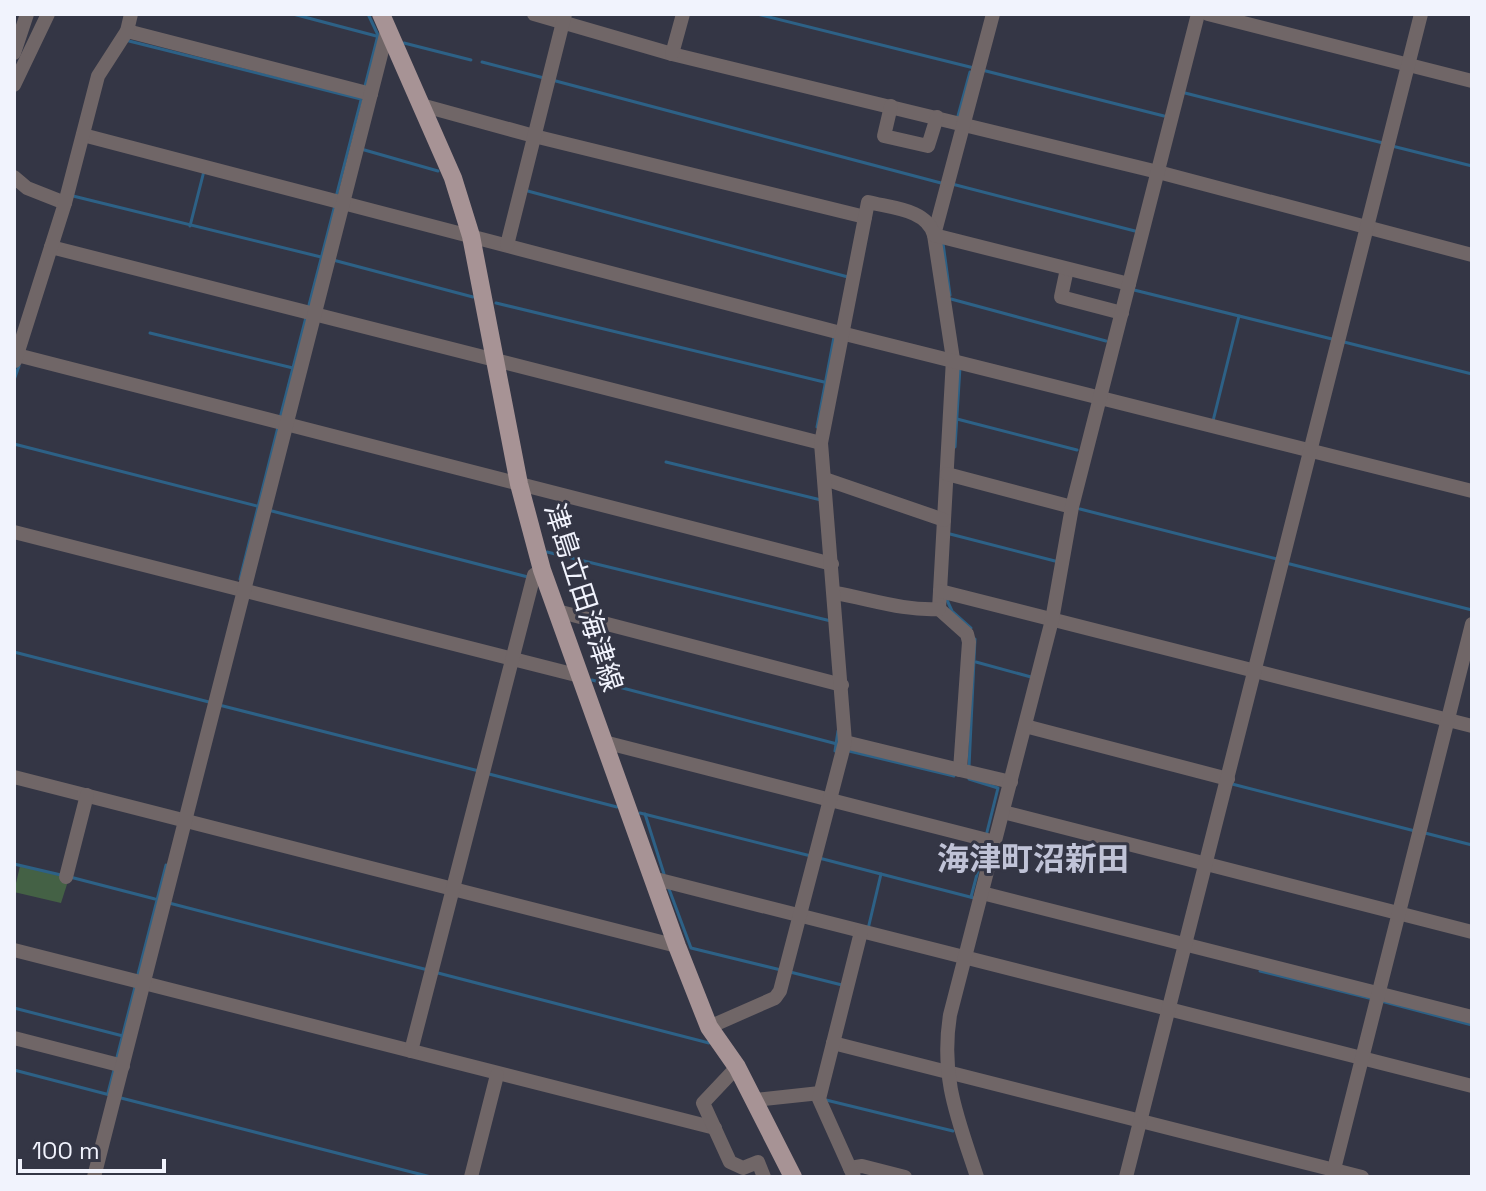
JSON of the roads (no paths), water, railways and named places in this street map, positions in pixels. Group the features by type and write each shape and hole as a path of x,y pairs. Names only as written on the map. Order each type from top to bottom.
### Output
{"main road":[{"name":"津島立田海津線","path":"384,23 453,178 471,236 519,484 542,570 709,1027 737,1067 793,1177"}],"street":[{"path":"14,53 27,14"},
{"path":"14,85 48,14"},
{"path":"131,14 127,31 98,76 65,203 15,359 832,564"},
{"path":"534,14 564,18 672,54 963,123 1472,255"},
{"path":"672,54 683,14"},
{"path":"934,235 993,14"},
{"path":"977,1177 946,1072 950,1015 1052,620 1072,507 1198,14"},
{"path":"1208,14 1472,81"},
{"path":"1126,1177 1421,14"},
{"path":"507,245 564,18"},
{"path":"94,1177 371,94 384,23"},
{"path":"127,31 371,94"},
{"path":"421,105 534,136 865,217"},
{"path":"891,106 884,136 928,146 937,117"},
{"path":"83,135 1472,491"},
{"path":"14,177 27,188 65,203"},
{"path":"709,1027 775,998 845,742 821,443 868,202 922,217 931,223 934,235 953,359 939,609"},
{"path":"934,235 1129,284"},
{"path":"51,247 821,443"},
{"path":"1067,269 1061,297 1122,313"},
{"path":"947,474 1072,507"},
{"path":"825,479 944,520"},
{"path":"14,532 580,676"},
{"path":"411,1051 511,659 534,575 542,570"},
{"path":"940,591 1472,726"},
{"path":"835,593 883,601 912,610 939,609 967,634 969,642 960,770"},
{"path":"557,611 842,685"},
{"path":"1332,1173 1472,624"},
{"path":"1025,726 1228,779"},
{"path":"604,742 995,842"},
{"path":"845,742 1011,782"},
{"path":"14,777 677,946"},
{"path":"66,877 87,795"},
{"path":"1003,812 1472,932"},
{"path":"652,878 1472,1086"},
{"path":"981,897 1377,997 1472,1017"},
{"path":"861,932 819,1099 852,1172 862,1166 905,1177"},
{"path":"14,950 715,1128"},
{"path":"14,1038 123,1066"},
{"path":"833,1043 1332,1173 1362,1177"},
{"path":"737,1067 703,1103 730,1162 743,1168 758,1162 764,1177"},
{"path":"471,1177 497,1075"},
{"path":"755,1100 820,1093"}],"waterway":[{"path":"293,14 380,37"},
{"path":"365,86 378,35 368,14"},
{"path":"757,14 974,68"},
{"path":"129,41 361,99"},
{"path":"404,43 471,60"},
{"path":"482,62 544,78"},
{"path":"982,70 1164,116"},
{"path":"958,116 970,72"},
{"path":"552,80 941,183"},
{"path":"1185,93 1383,143"},
{"path":"336,197 361,100"},
{"path":"1392,146 1472,166"},
{"path":"361,149 438,171"},
{"path":"190,226 204,171"},
{"path":"952,184 1135,231"},
{"path":"524,190 848,277"},
{"path":"73,196 321,257"},
{"path":"308,309 335,205"},
{"path":"943,243 950,295"},
{"path":"333,260 473,297"},
{"path":"1134,290 1332,339"},
{"path":"951,299 1106,341"},
{"path":"496,303 824,382"},
{"path":"1213,421 1239,316"},
{"path":"280,418 306,317"},
{"path":"150,333 293,368"},
{"path":"817,427 834,337"},
{"path":"1344,342 1472,374"},
{"path":"14,380 19,366"},
{"path":"955,447 960,367"},
{"path":"957,419 1077,450"},
{"path":"240,579 278,427"},
{"path":"14,444 261,507"},
{"path":"666,462 821,500"},
{"path":"1080,509 1277,559"},
{"path":"268,510 528,577"},
{"path":"950,534 1055,561"},
{"path":"547,552 831,621"},
{"path":"1286,563 1472,610"},
{"path":"946,598 952,611 971,628"},
{"path":"969,767 975,639"},
{"path":"14,652 209,702"},
{"path":"976,662 1031,677"},
{"path":"592,680 837,744"},
{"path":"219,705 479,771"},
{"path":"835,751 838,731"},
{"path":"849,751 954,776"},
{"path":"489,774 617,807"},
{"path":"969,779 998,788 986,836"},
{"path":"1232,784 1415,831"},
{"path":"640,813 811,856"},
{"path":"645,814 664,874"},
{"path":"1425,833 1472,845"},
{"path":"971,897 985,844"},
{"path":"819,858 974,898"},
{"path":"14,864 61,875"},
{"path":"137,978 166,865"},
{"path":"868,929 881,874"},
{"path":"70,877 155,899"},
{"path":"669,889 691,948 781,970"},
{"path":"169,903 428,970"},
{"path":"1260,971 1373,999"},
{"path":"790,972 842,985"},
{"path":"438,973 709,1043"},
{"path":"116,1061 135,987"},
{"path":"1381,1001 1472,1025"},
{"path":"14,1008 123,1036"},
{"path":"14,1070 110,1095"},
{"path":"108,1093 114,1070"},
{"path":"121,1098 431,1177"},
{"path":"826,1100 953,1131"}],"district":[{"name":"海津町沼新田","path":"1033,859"}]}
